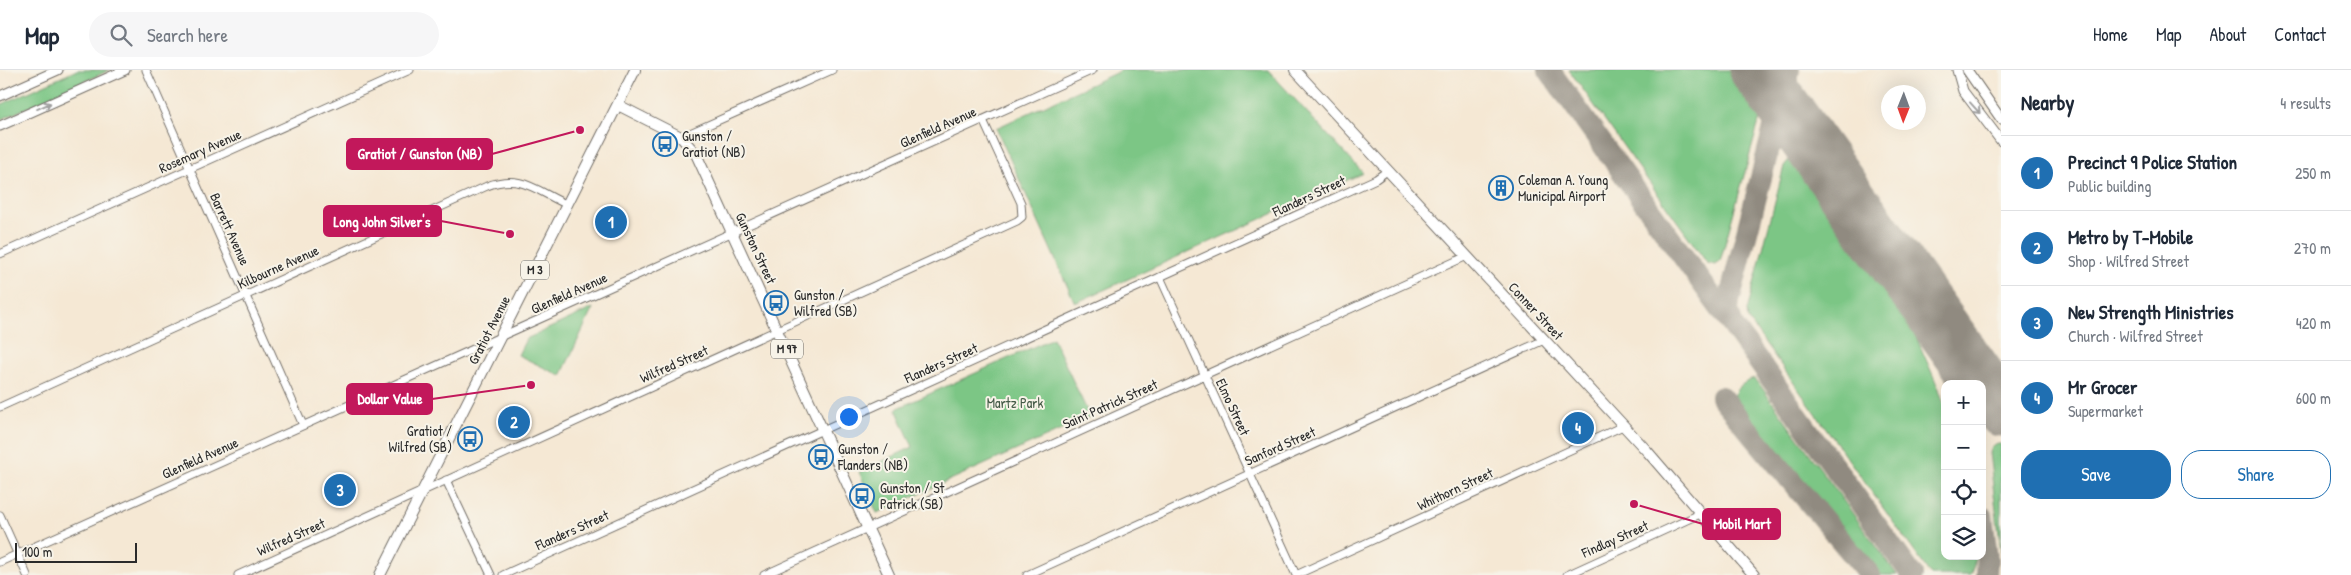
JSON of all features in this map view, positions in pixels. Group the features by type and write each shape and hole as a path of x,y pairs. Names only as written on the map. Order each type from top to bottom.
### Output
{"main road":[{"name":"Gratiot Avenue","path":"380,575 635,70"},
{"name":"Conner Street","path":"1295,70 1623,426 1754,575"},
{"name":"Gunston Street","path":"618,105 681,137 696,154 779,331 889,575"}],"street":[{"path":"0,96 58,70"},
{"path":"0,126 125,70"},
{"name":"Barrett Avenue","path":"146,70 304,425"},
{"name":"Rosemary Avenue","path":"0,254 410,70"},
{"path":"681,137 832,70"},
{"name":"Glenfield Avenue","path":"0,562 502,335 557,313 1093,70"},
{"path":"1957,70 1963,91 2001,141"},
{"path":"1967,70 2001,119"},
{"name":"Wilfred Street","path":"238,575 779,331 1022,217 1021,204 983,120"},
{"name":"Flanders Street","path":"503,575 1376,179 1387,172"},
{"name":"Kilbourne Avenue","path":"0,408 502,180 521,182 568,205"},
{"name":"Saint Patrick Street","path":"764,575 1467,256"},
{"name":"Elmo Street","path":"1160,277 1296,575"},
{"name":"Sanford Street","path":"1026,575 1544,340"},
{"name":"Whithorn Street","path":"1296,575 1623,426"},
{"path":"446,480 491,575"},
{"name":"Findlay Street","path":"1567,575 1702,514"},
{"path":"0,515 27,575"}],"green space":[{"path":"77,70 110,70 0,120 0,105"},
{"path":"1122,70 1268,70 1363,173 1075,303 996,128"},
{"path":"1569,70 1735,70 1756,99 1754,101 1760,118 1720,262 1715,265 1707,263"},
{"path":"1799,158 1891,291 1917,339 1939,389 1941,395 1941,560 1975,560 1970,575 1931,575 1748,319 1747,311 1784,166 1788,161"},
{"path":"593,308 561,376 518,355 526,339"},
{"name":"Martz Park","path":"1053,338 1090,417 877,513 859,472 913,447 896,409"},
{"path":"1753,379 1757,381 1897,575 1880,575 1736,402 1733,397 1738,388"},
{"path":"2001,444 2001,551 1989,453 1991,447"}],"taxiway":[{"path":"1549,70 1912,575"},
{"path":"1732,324 1728,311 1729,301 1789,70"},
{"path":"1770,145 1779,139 1794,137 1808,145 1825,164"},
{"path":"1929,309 1949,349 1960,380"},
{"path":"1721,397 1870,575"},
{"path":"1986,550 1986,575"}],"runway":[{"path":"1757,70 2001,409"}],"place":[{"name":"Gratiot / Gunston (NB)","path":"580,130"},
{"name":"Gunston / Gratiot (NB)","path":"665,144"},
{"name":"Coleman A. Young Municipal Airport","path":"1501,188"},
{"name":"Precinct 9 Police Station","path":"611,222"},
{"name":"Long John Silver's","path":"510,234"},
{"name":"Gunston / Wilfred (SB)","path":"776,303"},
{"name":"Dollar Value","path":"531,385"},
{"name":"Metro by T-Mobile","path":"514,422"},
{"name":"Mr Grocer","path":"1578,428"},
{"name":"Gratiot / Wilfred (SB)","path":"470,439"},
{"name":"Gunston / Flanders (NB)","path":"821,457"},
{"name":"New Strength Ministries","path":"340,490"},
{"name":"Gunston / St Patrick (SB)","path":"862,496"},
{"name":"Mobil Mart","path":"1634,504"}]}
